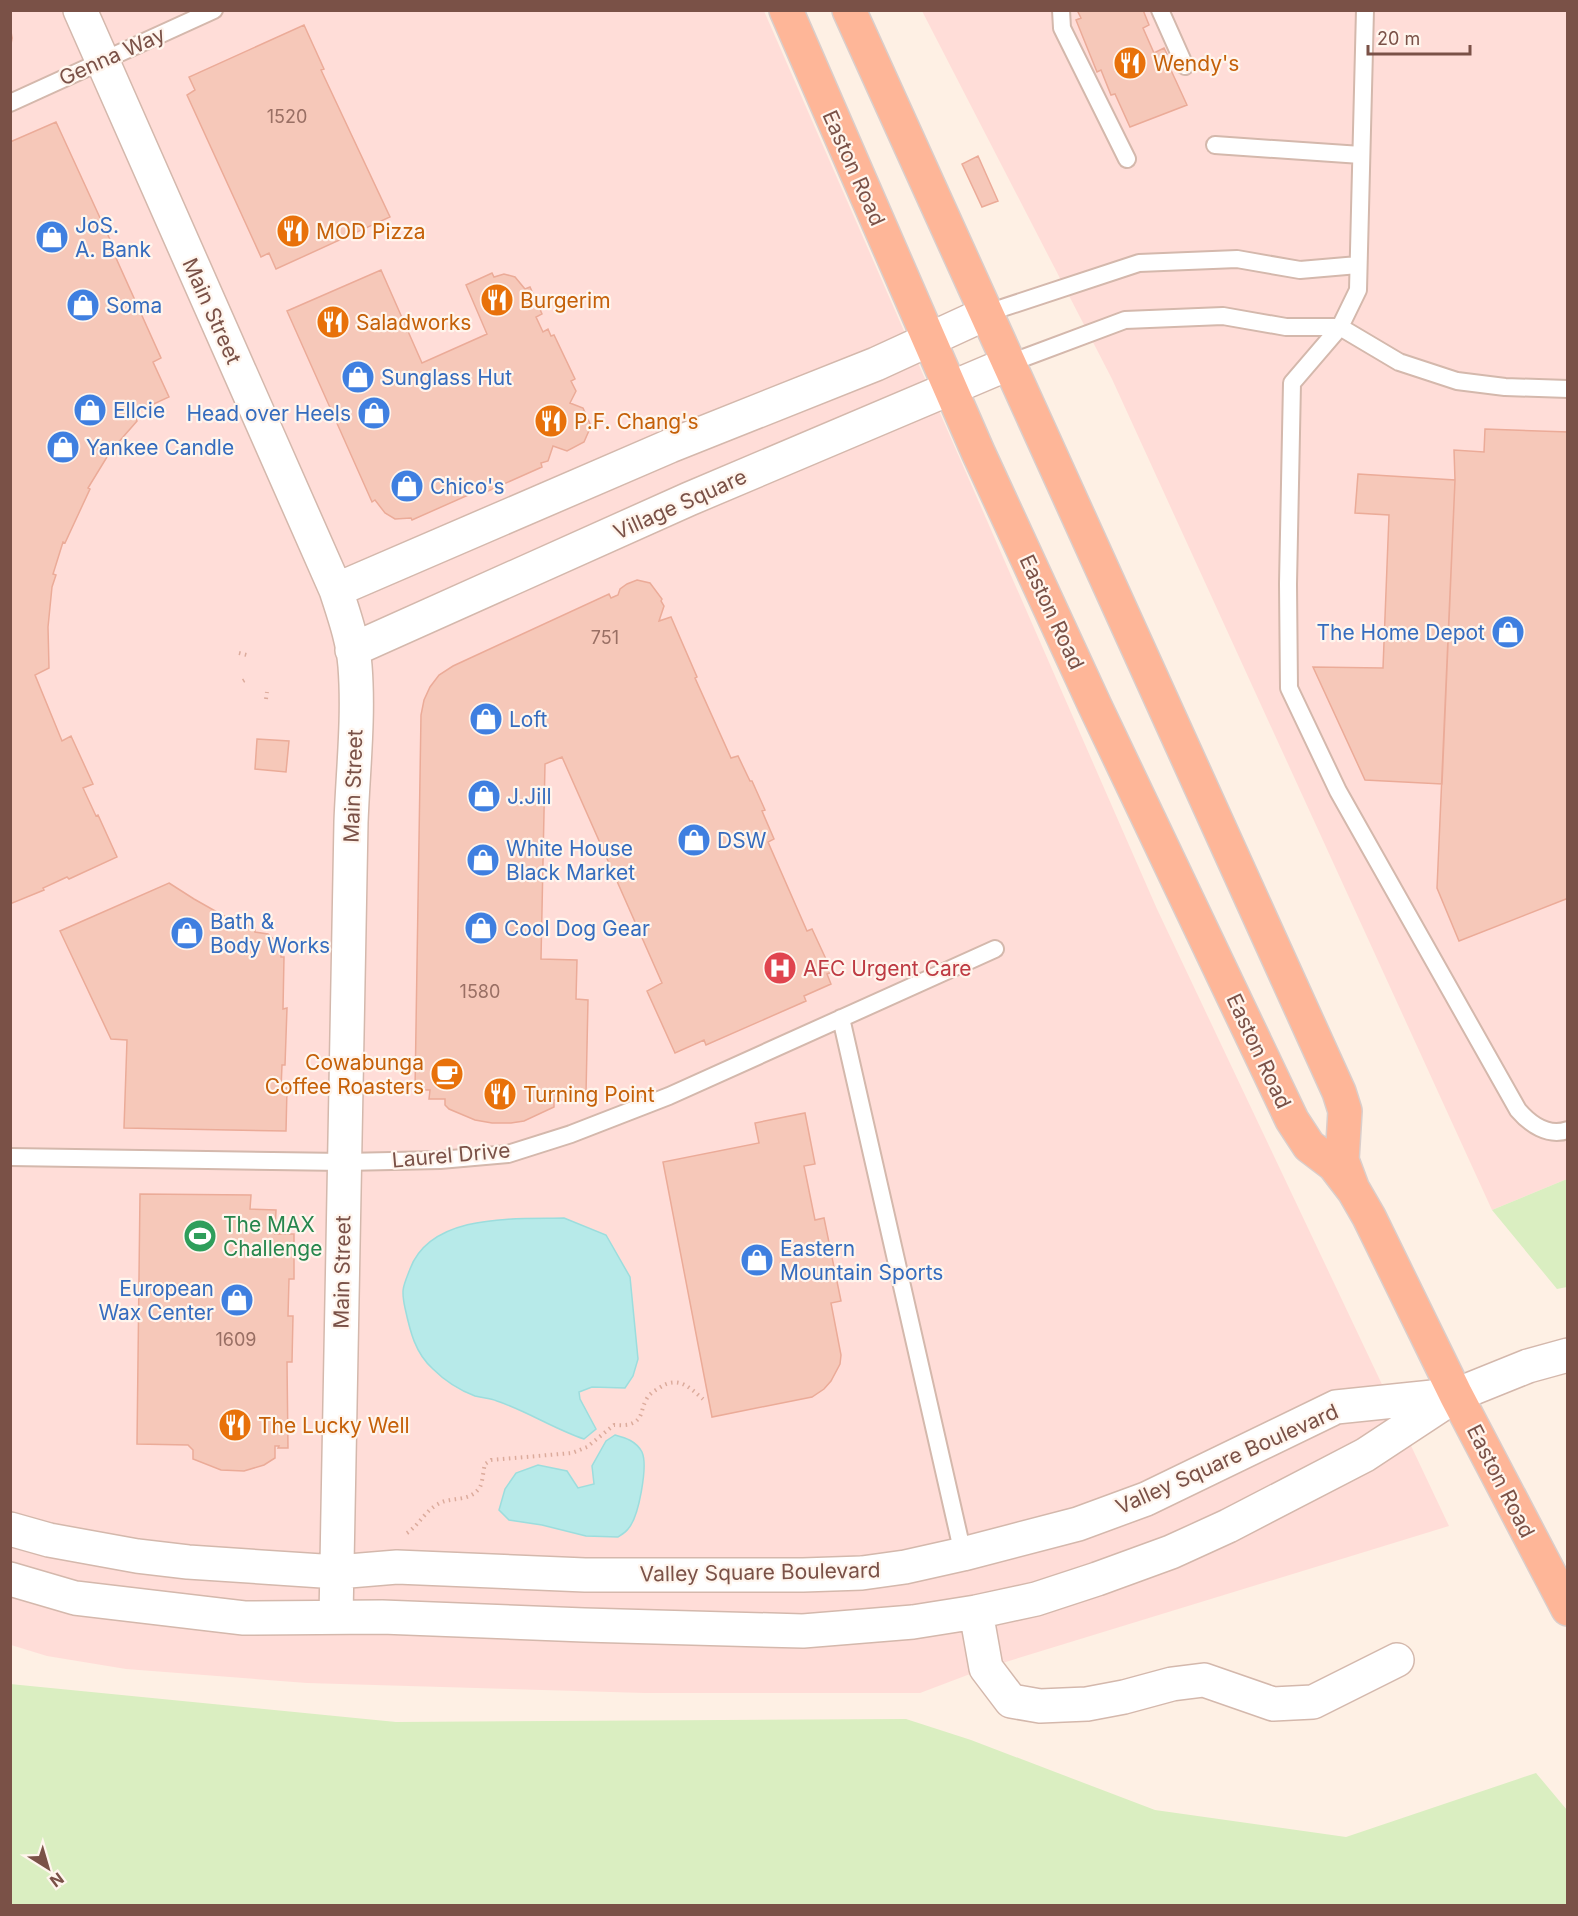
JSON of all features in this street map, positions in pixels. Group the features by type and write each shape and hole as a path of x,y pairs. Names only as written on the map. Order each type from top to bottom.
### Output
{"highway":[{"name":"Easton Road","path":"786,10 978,452 1095,706 1292,1120 1309,1146 1334,1165 1354,1191 1369,1217 1456,1395 1568,1609"},
{"name":"Easton Road","path":"849,10 1339,1092 1345,1111 1342,1160 1354,1191"}],"street":[{"name":"Main Street","path":"80,10 336,590 350,632 355,709 336,1617"},
{"path":"336,590 670,446 876,364 987,313"},
{"name":"Village Square","path":"352,650 689,499 1010,363"},
{"path":"10,1579 75,1598 244,1618 336,1617 803,1631 865,1627 976,1612 1035,1599 1097,1580 1171,1552 1228,1526 1365,1455 1456,1395 1528,1366 1568,1355"},
{"name":"Valley Square Boulevard","path":"10,1528 49,1540 137,1556 188,1562 337,1572 397,1568 585,1575 862,1573 905,1567 963,1554 1078,1524 1146,1498 1336,1407 1456,1395"},
{"path":"976,1612 986,1668 1011,1701 1040,1706 1087,1704 1172,1684 1204,1680 1273,1704 1313,1702 1397,1660"}],"lane":[{"name":"Genna Way","path":"10,103 214,10"},
{"path":"1061,10 1062,28 1127,159"},
{"path":"1160,10 1185,66"},
{"path":"1365,10 1358,290 1340,327 1292,384 1288,584 1289,687 1338,791 1518,1110 1527,1121 1545,1131 1568,1130"},
{"path":"1215,145 1361,155"},
{"path":"987,313 1139,263 1237,259 1300,270 1358,265"},
{"path":"1010,363 1125,320 1223,316 1286,327 1340,327 1399,362 1457,381 1505,387 1568,389"},
{"name":"Laurel Drive","path":"10,1157 344,1162 440,1160 508,1154 571,1134 669,1096 995,949"},
{"path":"841,1017 963,1554"}],"path":[{"path":"239,653 247,655"},
{"path":"243,681 249,678"},
{"path":"266,699 267,692"},
{"path":"397,1534 408,1533 417,1526 424,1515 438,1504 469,1497 480,1486 485,1464 491,1460 572,1453 588,1447 614,1425 634,1423 640,1417 644,1402 650,1394 669,1382 680,1381 686,1384 703,1399"}],"shaded area":[{"path":"10,11 764,11 1157,909 1449,1526 986,1668 920,1693 645,1693 307,1683 126,1669 47,1656 11,1645"},
{"path":"922,11 1567,11 1567,1179 1492,1210 1112,379"}],"green space":[{"path":"1567,1179 1567,1287 1557,1289 1492,1210"},
{"path":"10,1684 396,1722 906,1719 971,1740 1155,1810 1346,1837 1536,1773 1567,1810 1567,1905 11,1905"}],"water":[{"path":"564,1218 606,1235 630,1277 638,1359 633,1376 625,1388 592,1387 579,1392 580,1399 596,1429 584,1439 508,1405 469,1394 442,1377 427,1363 414,1341 403,1296 404,1284 410,1269 421,1251 436,1238 476,1223"},
{"path":"615,1435 637,1445 644,1459 636,1514 628,1529 618,1537 586,1536 542,1525 509,1520 499,1510 505,1489 516,1473 538,1465 567,1471 578,1488 594,1484 592,1466 606,1441"}],"building":[{"name":"Wendy's","path":"1077,10 1143,10 1149,25 1143,28 1154,53 1164,48 1167,54 1164,55 1187,105 1130,127 1115,94 1111,95 1101,70 1097,72 1076,20 1081,18"},
{"path":"10,25 12,38 10,51"},
{"path":"304,25 324,69 321,70 390,217 276,269 269,253 261,257 187,95 195,90 189,77"},
{"path":"56,122 161,358 153,362 169,397 134,413 137,421 110,452 88,488 90,489 65,543 63,542 53,574 56,575 52,587 48,627 49,668 35,675 62,741 71,736 93,784 83,788 117,857 10,904 10,142"},
{"path":"978,156 998,201 982,207 962,164"},
{"path":"381,270 422,363 487,334 466,285 492,273 494,277 504,274 515,277 525,289 530,287 542,314 536,317 543,332 548,329 551,336 554,335 575,379 571,381 576,391 570,403 583,408 591,426 584,442 567,451 553,446 548,461 541,463 542,467 486,492 484,488 412,520 411,518 395,519 385,513 375,500 372,502 287,311"},
{"name":"The Home Depot","path":"1485,429 1568,432 1568,903 1566,899 1459,941 1437,888 1455,480 1454,450 1484,452"},
{"path":"1358,474 1455,480 1442,784 1365,780 1313,667 1383,668 1389,515 1355,513"},
{"path":"637,580 650,583 662,599 664,606 659,621 671,617 697,677 695,678 731,758 738,756 752,781 765,810 762,811 774,839 768,842 807,931 812,929 832,972 827,974 831,984 804,996 806,1001 706,1045 704,1040 675,1053 647,991 662,983 562,757 545,764 541,959 577,960 576,999 588,1000 586,1094 570,1093 570,1100 554,1100 554,1107 524,1121 492,1123 475,1120 449,1109 445,1105 445,1099 429,1099 430,1090 415,1090 421,715 424,700 439,675 453,666 609,594 611,598 618,595 620,589"},
{"path":"257,739 289,741 286,772 255,769"},
{"path":"169,883 224,916 255,928 255,932 268,934 280,945 281,957 284,957 283,1009 287,1008 285,1065 282,1065 281,1089 287,1088 286,1131 124,1128 127,1040 111,1039 60,931"},
{"name":"Eastern Mountain Sports","path":"805,1113 815,1164 804,1166 815,1220 824,1218 841,1301 831,1303 841,1355 840,1364 831,1381 812,1397 712,1417 663,1162 759,1143 755,1123"},
{"path":"140,1194 251,1195 250,1209 276,1210 275,1234 294,1234 294,1279 289,1279 288,1316 293,1316 292,1362 287,1362 288,1448 275,1446 275,1458 264,1465 244,1471 221,1470 193,1459 193,1450 188,1445 137,1444"}],"place":[{"name":"Wendy's","path":"1130,63"},
{"name":"MOD Pizza","path":"293,231"},
{"name":"JoS. A. Bank","path":"52,237"},
{"name":"Burgerim","path":"497,300"},
{"name":"Soma","path":"83,305"},
{"name":"Saladworks","path":"333,322"},
{"name":"Sunglass Hut","path":"358,377"},
{"name":"Ellcie","path":"90,410"},
{"name":"Head over Heels","path":"374,413"},
{"name":"P.F. Chang's","path":"551,421"},
{"name":"Yankee Candle","path":"63,447"},
{"name":"Chico's","path":"407,486"},
{"name":"The Home Depot","path":"1508,632"},
{"name":"Loft","path":"486,719"},
{"name":"J.Jill","path":"484,796"},
{"name":"DSW","path":"694,840"},
{"name":"White House Black Market","path":"483,860"},
{"name":"Cool Dog Gear","path":"481,928"},
{"name":"Bath & Body Works","path":"187,933"},
{"name":"AFC Urgent Care","path":"780,968"},
{"name":"Cowabunga Coffee Roasters","path":"447,1074"},
{"name":"Turning Point","path":"500,1094"},
{"name":"The MAX Challenge","path":"200,1236"},
{"name":"Eastern Mountain Sports","path":"757,1260"},
{"name":"European Wax Center","path":"237,1300"},
{"name":"The Lucky Well","path":"235,1425"}]}
